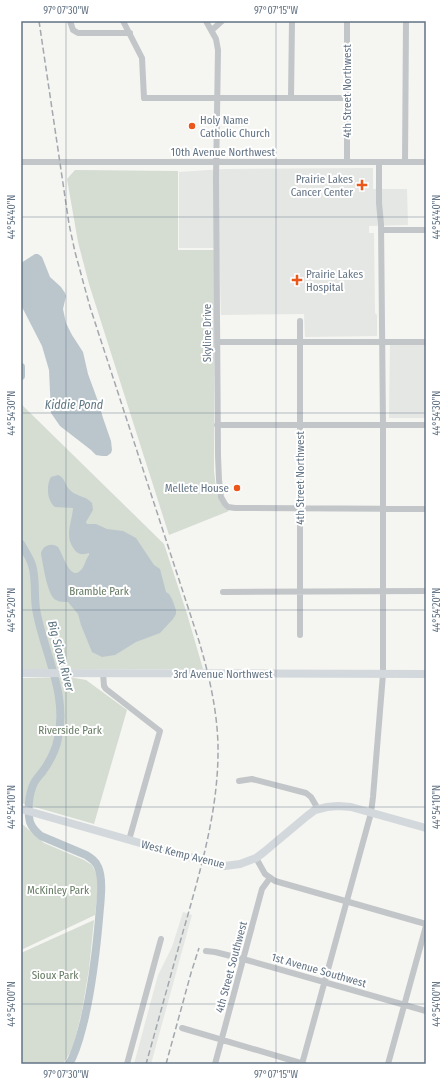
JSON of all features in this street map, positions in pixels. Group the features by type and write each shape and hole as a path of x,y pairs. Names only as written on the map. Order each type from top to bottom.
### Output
{"main road":[{"name":"3rd Avenue Northwest","path":"21,673 426,674"},
{"path":"256,858 304,818 318,809 331,806 343,806 426,828"},
{"name":"West Kemp Avenue","path":"21,809 220,865 235,865 245,863 256,858"}],"street":[{"path":"70,21 73,30 78,33 130,33"},
{"path":"123,21 142,58 144,98 347,98"},
{"name":"Skyline Drive","path":"206,21 212,30 217,44 216,342 217,426 220,493 224,503 228,507 300,508"},
{"path":"212,30 222,21"},
{"path":"291,98 292,21"},
{"name":"4th Street Northwest","path":"347,21 347,162"},
{"path":"405,162 406,21"},
{"name":"10th Avenue Northwest","path":"21,162 426,162"},
{"path":"182,1028 303,1064 371,813 383,674 383,425 379,162"},
{"path":"381,230 426,230"},
{"name":"4th Street Northwest","path":"300,321 300,635"},
{"path":"216,342 426,342"},
{"path":"217,426 426,425"},
{"path":"300,508 426,509"},
{"path":"223,592 383,590 426,591"},
{"path":"103,673 104,686 106,689 160,731 129,840"},
{"path":"239,781 252,779 306,793 311,797 318,809"},
{"path":"256,858 262,870 270,878 278,882 426,925 388,1064"},
{"name":"4th Street Southwest","path":"215,1064 262,889 270,878"},
{"path":"127,1064 161,939"},
{"name":"1st Avenue Southwest","path":"206,951 243,959 426,1011"}],"shaded area":[{"name":"Prairie Lakes Hospital","path":"373,168 373,189 407,189 408,225 369,226 369,233 374,233 375,313 377,315 377,336 305,337 304,314 221,315 219,248 179,248 179,172 224,169"},
{"path":"390,345 426,345 425,418 389,418"},
{"path":"183,912 192,915 151,1064 134,1064 158,975 172,947"}],"green space":[{"path":"75,170 178,171 178,250 214,250 214,471 219,498 221,503 229,511 169,535 89,284 78,242 67,179"},
{"name":"Bramble Park","path":"21,404 164,544 203,669 21,669"},
{"name":"Riverside Park","path":"69,677 86,680 127,710 94,824 21,803 21,678"},
{"name":"McKinley Park","path":"21,823 44,843 84,860 92,865 99,879 95,915 21,950"},
{"name":"Sioux Park","path":"94,920 89,969 82,1011 73,1048 63,1064 21,1064 21,953"}],"water":[{"name":"Kiddie Pond","path":"35,254 42,257 50,277 65,293 66,296 63,309 66,323 83,352 88,374 111,441 112,450 107,456 96,455 60,426 51,413 49,370 42,346 21,305 21,263"},
{"path":"58,475 61,476 72,492 92,503 93,510 86,522 87,524 96,524 107,529 123,531 136,538 154,565 160,569 166,592 172,599 176,610 176,614 173,619 160,633 136,642 115,655 102,657 92,652 78,614 68,602 56,600 50,592 48,586 41,554 45,547 53,545 58,547 67,566 70,570 77,573 83,567 89,555 89,553 83,554 77,552 69,539 69,529 73,508 55,507 50,501 48,493 49,480 51,477"}],"waterway":[{"name":"Big Sioux River","path":"21,367 21,376"},
{"name":"Big Sioux River","path":"21,544 32,565 37,614 54,675 60,706 60,722 56,747 48,763 34,783 30,797 29,818 34,830 41,836 86,855 95,861 101,878 98,932 89,996 78,1043 69,1064"}],"railway":[{"path":"39,21 69,224 75,252 90,307 199,641 209,679 216,718 218,767 209,833 193,897 146,1064"},
{"path":"166,1064 199,948"}],"place":[{"name":"Holy Name Catholic Church","path":"192,126"},
{"name":"Prairie Lakes Cancer Center","path":"362,185"},
{"name":"Prairie Lakes Hospital","path":"297,280"},
{"name":"Mellete House","path":"237,488"}]}
